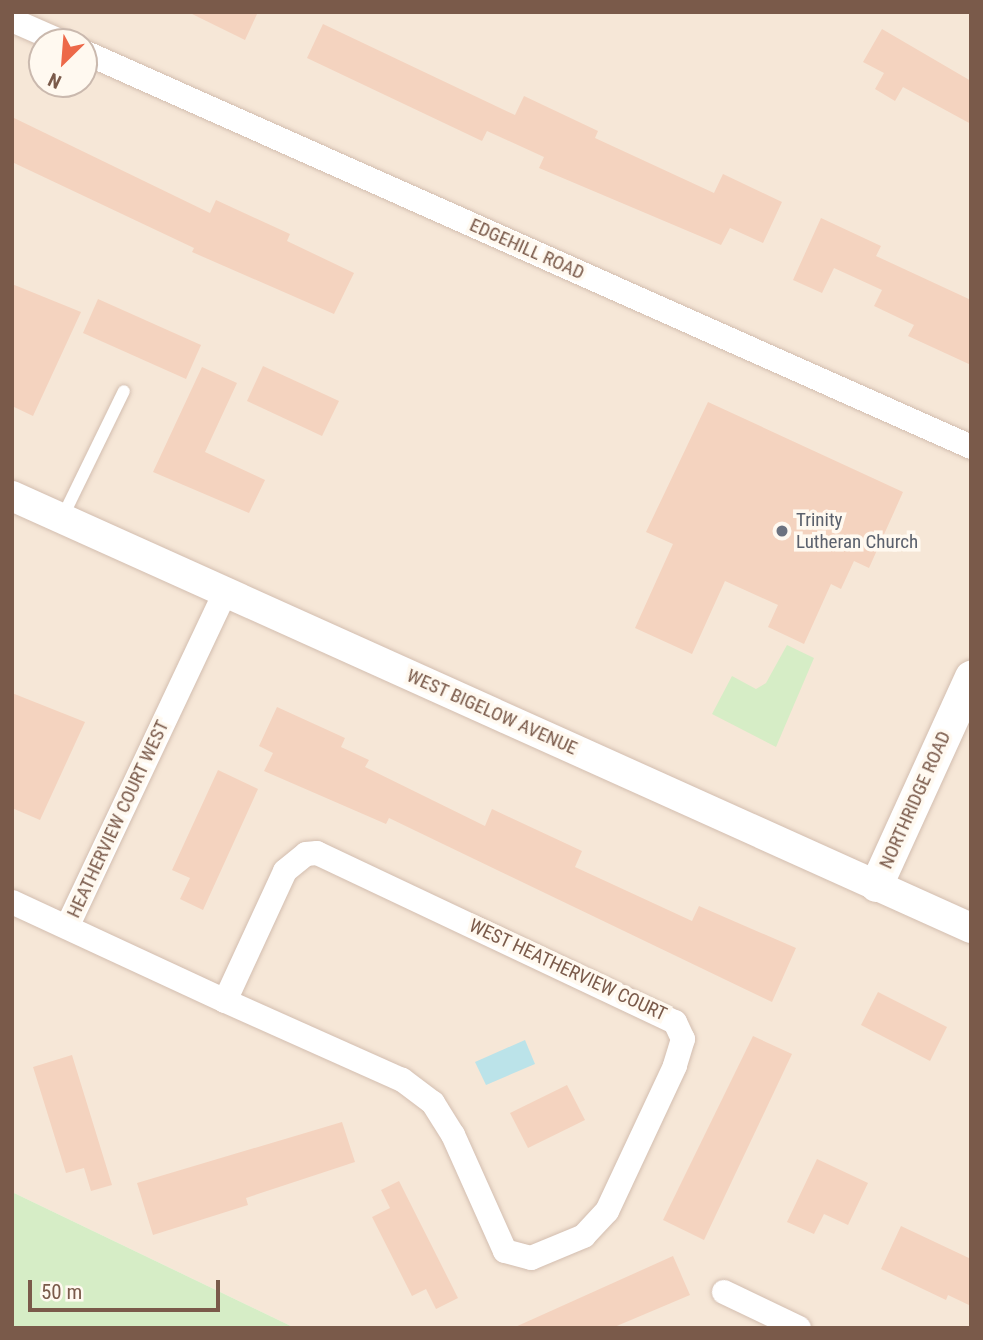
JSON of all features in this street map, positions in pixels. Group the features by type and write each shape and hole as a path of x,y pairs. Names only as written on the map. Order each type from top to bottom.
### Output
{"main road":[{"name":"NORTHRIDGE ROAD","path":"876,885 971,677"}],"street":[{"path":"12,20 30,28"},
{"name":"EDGEHILL ROAD","path":"98,58 971,447"},
{"name":"WEST BIGELOW AVENUE","path":"12,496 971,928"},
{"name":"HEATHERVIEW COURT WEST","path":"225,592 67,927 225,1001"},
{"name":"WEST HEATHERVIEW COURT","path":"317,853 668,1016 681,1030 682,1048 602,1217 567,1245 520,1258 505,1251 498,1242 445,1118 418,1090 225,1001 285,871 306,854 317,853"},
{"path":"12,902 67,927"},
{"path":"724,1292 799,1328"}],"lane":[{"path":"62,519 124,390"}],"shaded area":[{"path":"12,12 971,12 971,1328 295,1328 12,1192"}],"green space":[{"path":"787,645 814,658 776,747 712,714 732,676 756,689 766,683"},
{"path":"12,1192 295,1328 12,1328"}],"water":[{"path":"525,1040 535,1064 486,1085 475,1062"}],"building":[{"path":"188,12 258,12 245,40"},
{"path":"323,24 515,115 524,96 598,131 595,138 714,193 723,174 782,202 763,243 730,228 721,245 539,168 544,157 487,131 482,141 307,58"},
{"path":"882,29 971,81 971,124 903,87 895,101 875,89 884,73 863,62"},
{"path":"12,117 210,213 216,200 290,234 287,241 354,273 334,314 192,252 194,248 12,162"},
{"path":"821,218 881,246 876,256 971,300 971,365 908,336 914,325 874,306 882,290 834,268 822,293 793,280"},
{"path":"12,284 81,312 33,416 12,406"},
{"path":"98,299 201,345 186,379 83,333"},
{"path":"263,366 339,401 322,436 247,401"},
{"path":"202,367 237,383 205,452 265,480 249,513 153,472"},
{"name":"Trinity Lutheran Church","path":"708,402 903,492 869,568 854,561 841,589 831,584 804,644 768,627 778,605 725,581 692,654 635,628 673,544 646,532"},
{"path":"12,693 85,722 40,820 12,808"},
{"path":"277,707 345,738 341,747 369,760 365,767 485,826 492,809 582,851 575,867 692,921 699,906 796,948 772,1002 389,818 386,824 264,771 273,753 259,746"},
{"path":"218,770 258,789 203,910 180,899 190,878 172,870"},
{"path":"878,992 947,1027 930,1061 861,1025"},
{"path":"753,1036 792,1054 704,1240 663,1220"},
{"path":"72,1055 112,1185 91,1191 84,1168 66,1173 33,1067"},
{"path":"567,1085 585,1120 528,1148 510,1113"},
{"path":"342,1122 355,1162 246,1198 248,1205 153,1235 137,1183"},
{"path":"817,1159 868,1183 848,1225 824,1214 814,1234 787,1222"},
{"path":"399,1181 458,1298 436,1309 426,1289 412,1296 372,1217 390,1208 381,1190"},
{"path":"901,1226 971,1259 971,1306 948,1295 946,1300 881,1269"},
{"path":"673,1256 690,1295 612,1328 513,1328"}],"place":[{"name":"Trinity Lutheran Church","path":"782,531"}]}
